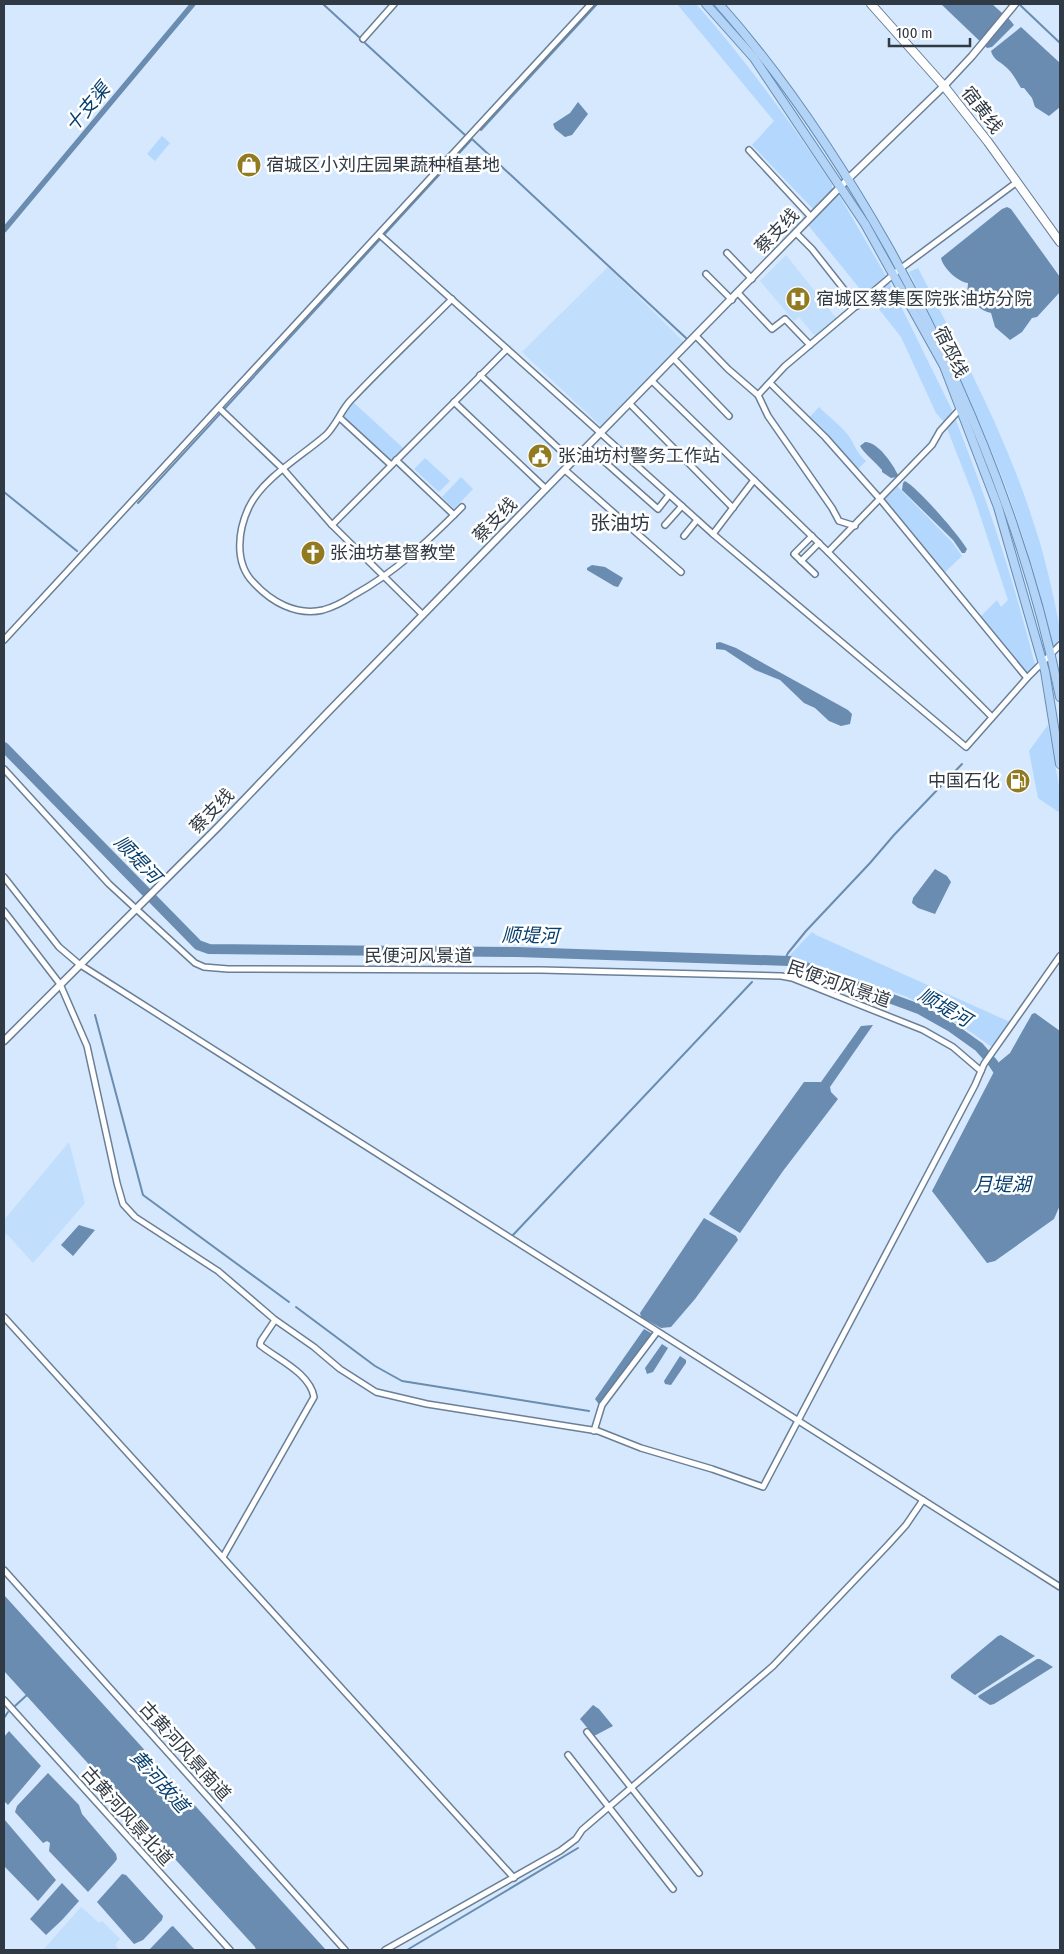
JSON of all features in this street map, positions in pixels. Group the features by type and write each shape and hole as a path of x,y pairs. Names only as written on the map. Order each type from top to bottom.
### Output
{"main road":[{"name":"宿邳线","path":"706,4 754,58 865,224 944,366 998,507 1042,663 1060,764"},
{"name":"宿邳线","path":"719,4 737,24 783,84 834,155 900,269 944,352 976,424 1016,531 1051,655 1060,698"},
{"name":"宿黄线","path":"872,4 944,86 1060,242"}],"street":[{"path":"363,39 394,4"},
{"path":"4,640 221,410 591,4"},
{"name":"蔡支线","path":"4,1040 159,886 840,187 944,86 972,56 1015,4"},
{"path":"748,150 811,217"},
{"path":"758,395 785,366 900,269 1017,182"},
{"path":"796,233 812,249 857,306"},
{"path":"381,236 713,534 966,747 1060,644"},
{"path":"727,253 752,279"},
{"path":"706,274 732,300"},
{"path":"738,293 772,329 785,319 810,345"},
{"path":"452,299 348,403 340,418 327,434 283,469 254,499 244,521 240,537 243,568 259,589 290,609 302,611 323,610 344,601 384,577 428,541 462,507"},
{"path":"696,336 728,369 758,395 768,416 832,508 839,522 855,526"},
{"path":"332,525 507,349"},
{"path":"674,359 729,416"},
{"path":"480,375 573,462"},
{"path":"652,381 812,536 992,717"},
{"path":"770,383 826,437 880,499 1027,678"},
{"path":"454,402 546,489"},
{"path":"630,404 733,508"},
{"path":"828,552 932,445 940,431 960,409"},
{"path":"221,410 283,469 332,525 423,614"},
{"path":"340,418 391,465"},
{"path":"588,447 658,509 669,495"},
{"path":"396,460 454,515"},
{"path":"565,470 681,572"},
{"path":"713,534 754,480"},
{"path":"665,525 682,506"},
{"path":"684,536 697,520"},
{"path":"812,536 794,554 815,574"},
{"path":"801,561 819,543"},
{"name":"民便河风景道","path":"4,769 109,884 195,963 204,967 542,970 786,977 924,1030 953,1048 981,1071"},
{"path":"4,877 59,947 79,964 1060,1587"},
{"path":"4,911 60,984 87,1046 117,1183 123,1204 135,1217 218,1271 275,1320 314,1347 340,1369 376,1392 428,1404 594,1431 763,1487 984,1064 1060,956"},
{"path":"4,1317 514,1878"},
{"path":"223,1557 314,1397 310,1385 300,1375 260,1345 275,1320"},
{"path":"594,1431 602,1405 657,1332"},
{"path":"385,1950 560,1852 576,1839 582,1830 609,1806 773,1666 906,1525 923,1500"},
{"name":"古黄河风景南道","path":"4,1570 345,1950"},
{"name":"古黄河风景北道","path":"4,1700 230,1950"},
{"path":"587,1732 699,1873"},
{"path":"568,1755 673,1889"}],"shaded area":[{"path":"677,4 696,4 767,92 832,184 832,190 814,210 752,145 774,121"},
{"path":"162,136 170,143 155,161 147,154"},
{"path":"839,195 886,276 865,295 808,225"},
{"name":"宿城区蔡集医院张油坊分院","path":"786,255 837,319 815,336 799,317 794,321 760,281"},
{"path":"608,267 684,342 602,427 522,352"},
{"path":"918,268 981,392 1022,488 1045,561 1060,629 1060,639 1053,647 1028,553 1005,484 965,390 909,272"},
{"path":"889,282 952,410 951,415 944,422 936,413 901,337 871,299"},
{"path":"353,402 404,449 392,462 343,418"},
{"path":"819,407 845,431 866,461 857,470 808,419"},
{"path":"955,418 999,540 1027,634 1035,665 1026,674 979,618 997,600 1001,607 1008,600 975,500 946,426"},
{"path":"425,458 450,481 439,492 414,469"},
{"path":"461,477 473,489 454,509 442,497"},
{"path":"896,485 952,542 962,556 943,574 882,499"},
{"path":"1048,725 1060,792 1060,813 1038,798 1029,751"},
{"path":"812,932 1010,1022 992,1047 962,1026 905,996 789,956"},
{"path":"69,1142 85,1203 33,1263 7,1234 4,1236 4,1220"},
{"path":"81,1907 99,1923 102,1921 120,1939 115,1945 120,1950 43,1950"}],"water":[{"path":"941,4 992,4 1014,25 992,47 987,48"},
{"path":"1021,27 1060,63 1060,107 1049,116 1035,107 1032,98 1024,88 1021,88 1009,70 995,59 991,51"},
{"path":"578,102 588,114 572,135 565,137 555,129 553,124 570,113"},
{"path":"1007,207 1011,209 1060,277 1060,292 1037,317 1032,318 1022,332 1010,340 995,327 991,313 980,308 967,295 968,283 951,274 941,258"},
{"path":"865,442 875,446 884,454 896,470 897,477 891,478 882,472 860,446"},
{"path":"905,481 928,502 963,542 967,549 965,553 962,553 953,540 902,490"},
{"path":"592,565 605,567 623,578 618,587 587,570"},
{"path":"720,642 736,648 848,710 852,714 850,724 841,726 829,721 815,708 804,703 780,680 755,670 725,650 716,649 716,643"},
{"path":"935,869 947,876 951,882 935,914 918,908 912,903 913,898"},
{"name":"月堤湖","path":"1035,1013 1060,1031 1060,1205 1054,1219 995,1261 987,1263 932,1191 999,1062 1010,1053 1032,1014"},
{"path":"873,1025 830,1087 831,1092 838,1099 783,1171 740,1233 709,1214 804,1082 821,1082 861,1026"},
{"path":"704,1218 736,1236 738,1240 695,1299 671,1327 661,1328 641,1317 640,1313"},
{"path":"79,1225 95,1230 73,1256 61,1245"},
{"path":"644,1329 652,1335 601,1403 598,1403 595,1399"},
{"path":"662,1344 668,1348 653,1372 647,1374 645,1368"},
{"path":"680,1356 686,1360 686,1363 671,1385 665,1384 664,1381"},
{"name":"黄河故道","path":"4,1595 326,1950 256,1950 4,1671"},
{"path":"1001,1635 1035,1656 975,1695 951,1678 951,1675"},
{"path":"1037,1659 1053,1667 994,1704 990,1705 979,1698 978,1696"},
{"path":"593,1705 599,1709 613,1726 594,1736 580,1719"},
{"path":"9,1731 41,1766 8,1805 4,1801 4,1737"},
{"path":"48,1773 79,1805 82,1814 116,1854 117,1859 115,1862 88,1892 49,1851 50,1843 47,1841 43,1843 15,1812 17,1806"},
{"path":"4,1819 56,1880 38,1901 4,1866"},
{"path":"122,1874 126,1875 163,1916 162,1920 143,1940 134,1944 97,1902"},
{"path":"62,1883 79,1901 46,1935 30,1919"},
{"path":"173,1926 195,1950 149,1950 171,1927"}],"waterway":[{"name":"十支渠","path":"4,230 193,4"},
{"path":"323,4 359,37"},
{"path":"481,130 597,4"},
{"path":"1019,4 1060,43"},
{"path":"365,43 465,135"},
{"path":"138,503 472,139 686,338"},
{"path":"4,492 77,551"},
{"name":"顺堤河","path":"4,747 198,945 209,949 517,952 789,961 919,1009 951,1027 979,1047 1003,1078"},
{"path":"784,961 788,953 806,931 962,764"},
{"path":"513,1235 752,982"},
{"path":"95,1015 143,1195 289,1302"},
{"path":"296,1307 375,1366 402,1381 589,1411"},
{"path":"15,1706 28,1694"},
{"path":"4,1718 8,1712"},
{"path":"407,1950 578,1848"}],"place":[{"name":"宿城区小刘庄园果蔬种植基地","path":"249,165"},
{"name":"宿城区蔡集医院张油坊分院","path":"798,299"},
{"name":"张油坊村警务工作站","path":"540,456"},
{"name":"张油坊基督教堂","path":"313,553"},
{"name":"中国石化","path":"1018,781"}],"district":[{"name":"张油坊","path":"620,523"}]}
